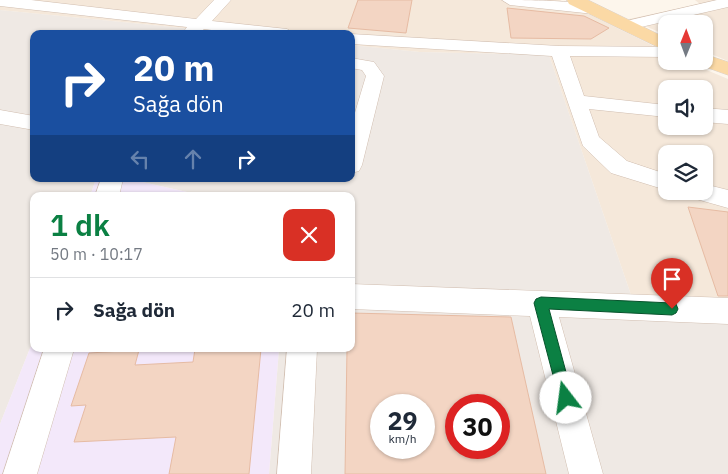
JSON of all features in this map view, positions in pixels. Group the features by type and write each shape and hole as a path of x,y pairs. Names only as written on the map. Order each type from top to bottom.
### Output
{"main road":[{"path":"575,0 658,40"}],"street":[{"path":"194,29 223,0"},
{"path":"510,0 594,9"},
{"path":"0,1 194,29 213,30"},
{"path":"628,26 728,2"},
{"path":"355,40 559,51 658,52"},
{"path":"559,51 590,141 619,167 658,179"},
{"path":"355,63 368,66 375,76 355,150"},
{"path":"576,101 658,110"},
{"path":"713,116 728,117"},
{"path":"0,118 30,122"},
{"path":"713,195 728,199"},
{"path":"355,296 728,311"},
{"path":"541,303 586,474"},
{"path":"20,474 58,352"},
{"path":"294,474 302,352"}],"shaded area":[{"path":"0,0 560,0 658,48 658,70 706,70 728,79 728,298 631,295 549,55 420,52 355,45 355,30 203,30 0,10"},
{"path":"695,0 728,0 728,61 713,55 713,15 658,15 658,32 629,19 700,4"},
{"path":"0,10 203,30 30,30 30,182 95,182 91,192 30,192 30,348 0,424"},
{"path":"355,45 420,52 549,55 631,295 728,298 728,474 269,474 279,352 355,352 355,192 187,192 142,182 355,182"},
{"path":"95,182 142,182 187,192 91,192"},
{"path":"30,348 30,352 279,352 269,474 0,474 0,424"}],"building":[{"path":"358,0 412,0 406,33 348,28"},
{"path":"507,8 584,16 609,28 591,39 511,38"},
{"path":"688,207 728,212 728,296 718,296"},
{"path":"355,313 511,317 546,474 345,474 347,352 355,352"},
{"path":"138,352 135,365 193,362 195,352 261,352 249,474 169,474 176,437 74,442 86,405 71,406 89,353"}],"route":[{"path":"566,398 541,303 672,309"}]}
